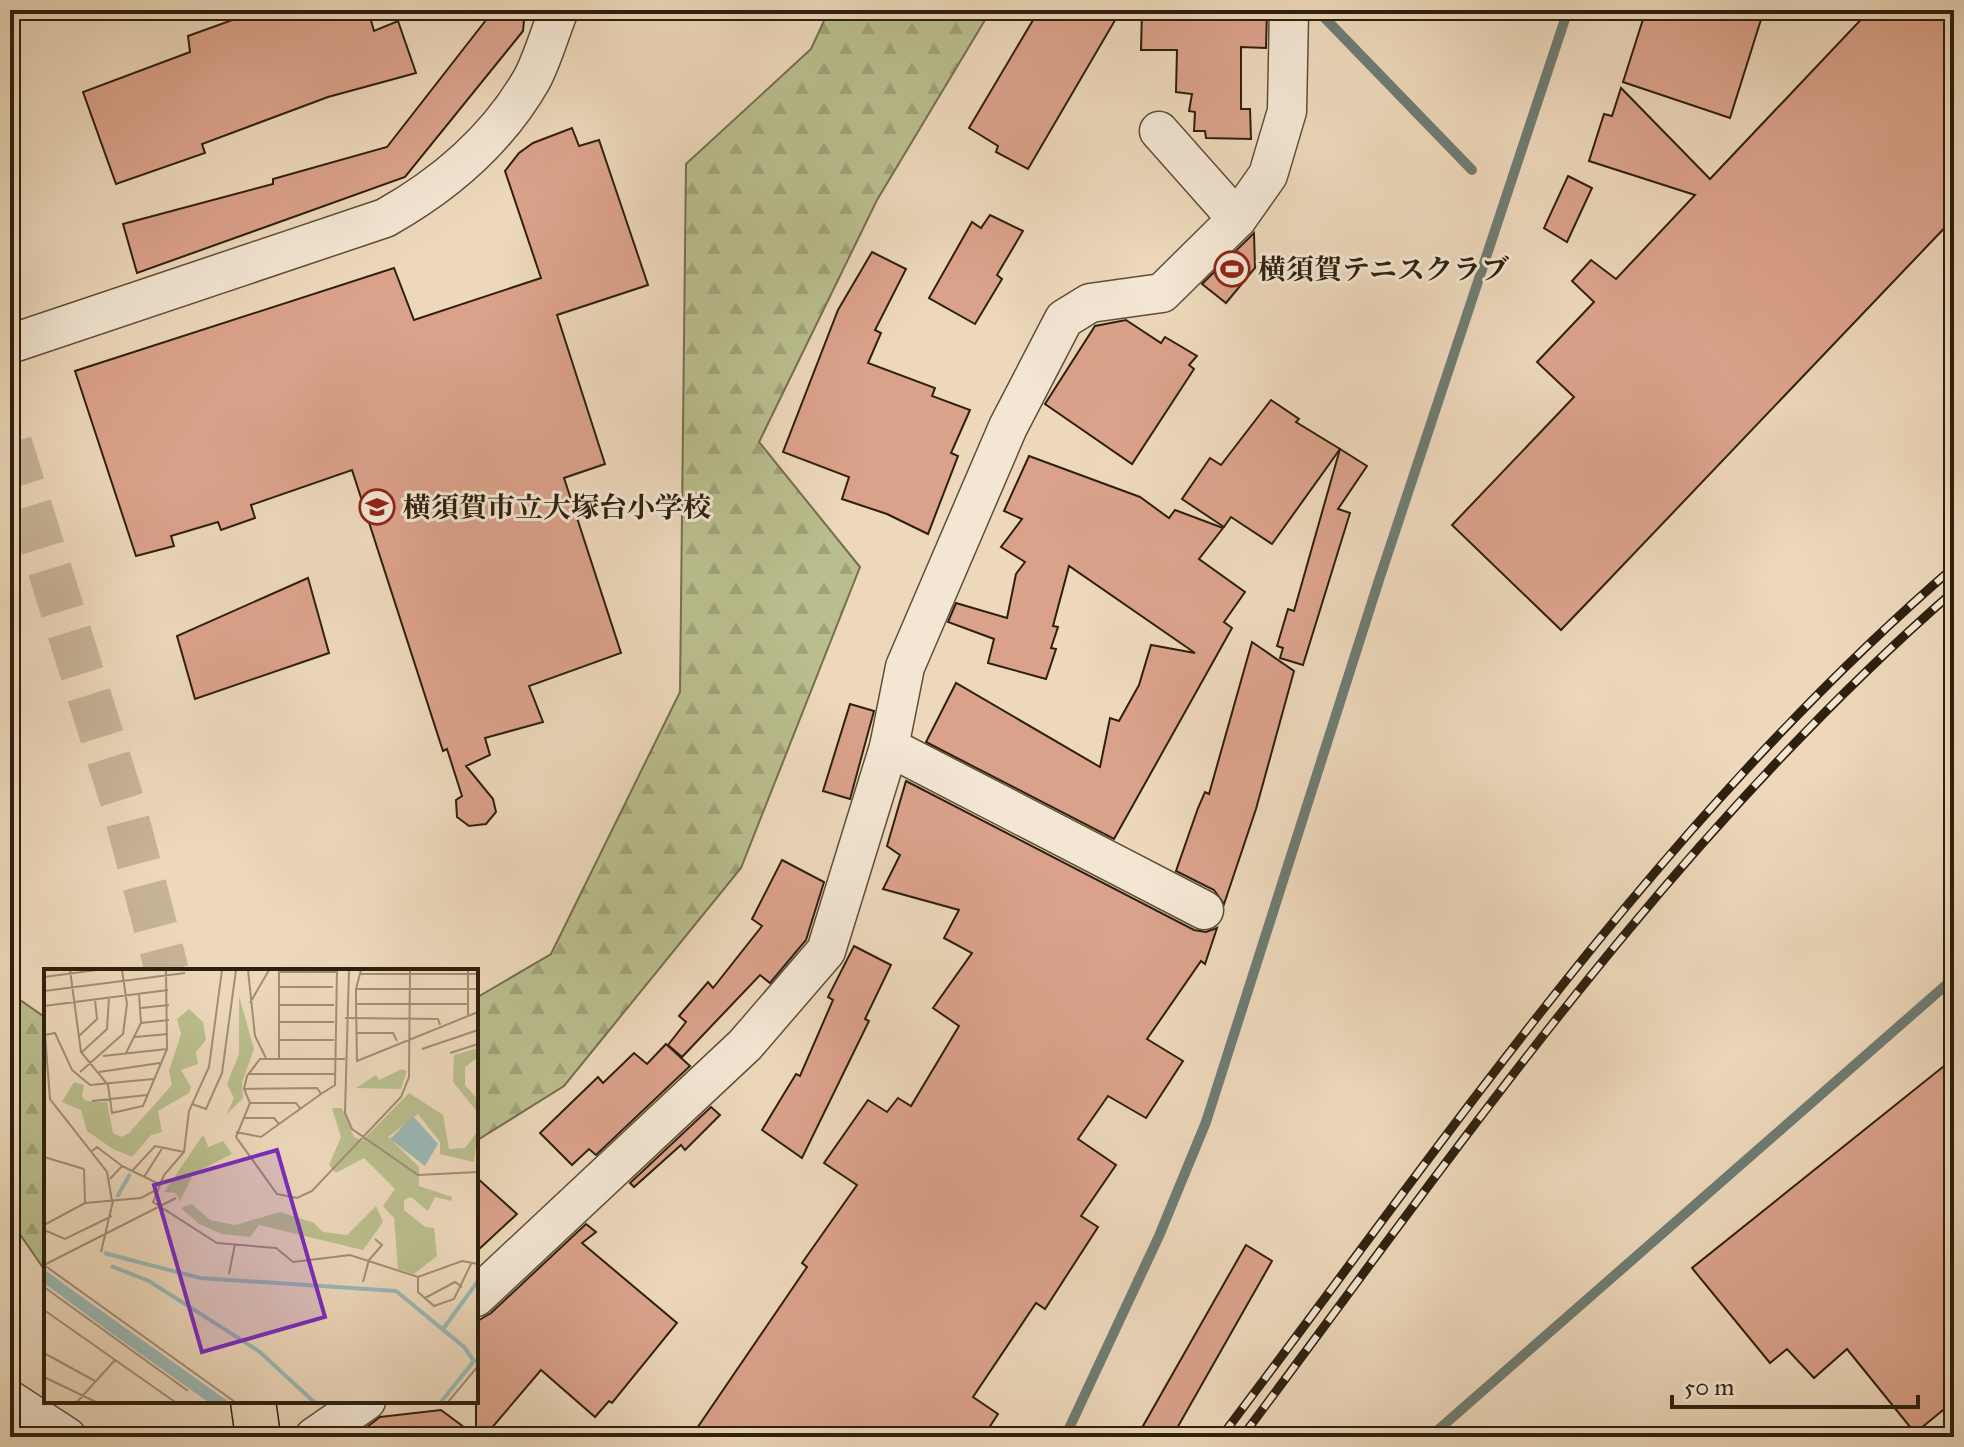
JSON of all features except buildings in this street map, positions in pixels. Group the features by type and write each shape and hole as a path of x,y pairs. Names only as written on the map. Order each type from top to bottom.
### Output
{"highway":[{"path":"230,1403 235,1437"},
{"path":"253,1403 258,1437"}],"street":[{"path":"10,344 385,218 431,193 484,144 532,79 559,10"},
{"path":"478,1295 745,1045 826,951 889,747 905,667 1008,427 1064,319 1090,303 1162,293 1237,219 1268,175 1287,111 1289,10"},
{"path":"1159,131 1237,219"},
{"path":"889,747 1204,910"},
{"path":"10,1400 59,1434"},
{"path":"314,1437 363,1403"}],"green space":[{"path":"829,10 991,10 877,200 759,442 860,567 741,868 564,1086 478,1140 478,997 551,954 680,692 686,164 811,49"},
{"path":"10,993 44,1017 44,1269 10,1220"}],"waterway":[{"path":"1317,10 1472,170"},
{"path":"1065,1437 1159,1236 1206,1122 1379,580 1568,10"},
{"path":"1430,1437 1954,978"}],"tunnel":[{"path":"10,443 124,807 166,969"}],"railway":[{"path":"1221,1437 1477,1094 1655,872 1749,766 1849,664 1954,567"},
{"path":"1242,1437 1491,1103 1663,889 1755,785 1851,686 1954,591"}],"place":[{"name":"横須賀テニスクラブ","path":"1232,269"},
{"name":"横須賀市立大塚台小学校","path":"377,507"}]}
